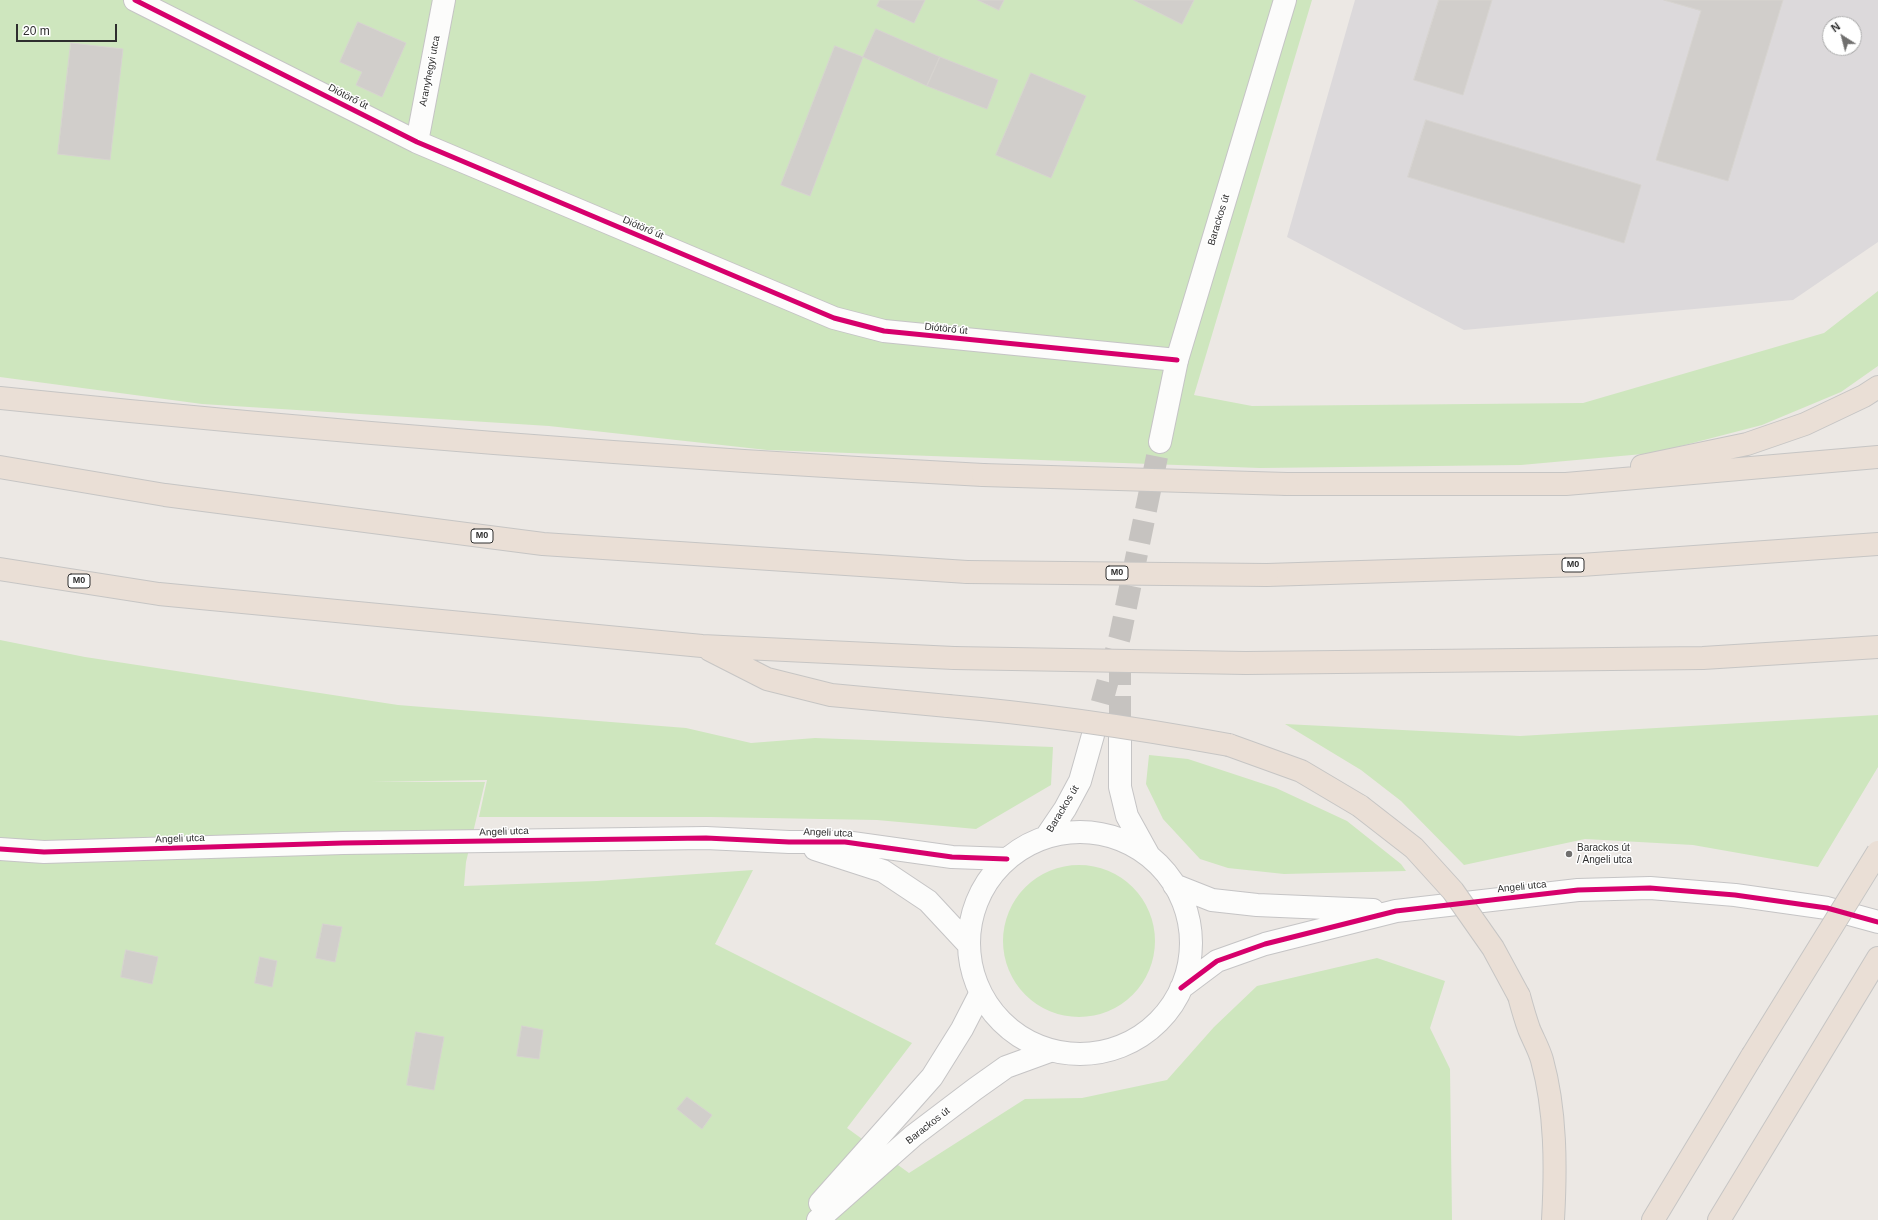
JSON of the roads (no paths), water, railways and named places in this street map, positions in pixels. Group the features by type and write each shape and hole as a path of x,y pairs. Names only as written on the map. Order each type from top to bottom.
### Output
{"highway":[{"path":"1566,484 1692,454 1747,444 1805,424 1864,396 1878,387"},
{"path":"0,398 535,446 760,463 983,475 1287,484 1566,484 1878,457"},
{"name":"M0","path":"0,468 165,495 543,544 967,572 1267,574 1580,565 1878,544"},
{"name":"M0","path":"0,569 159,594 702,646 954,658 1246,663 1703,658 1878,647"},
{"path":"702,646 767,679 831,695 997,710 1145,729 1229,746 1301,771 1360,806 1414,848 1453,891 1493,948 1519,996 1528,1027 1541,1059 1549,1096 1554,1138 1555,1185 1553,1220"},
{"path":"1653,1220 1878,852"},
{"path":"1719,1220 1878,958"}],"street":[{"name":"Diótörő út","path":"135,0 417,142 834,318 884,331 1177,360"},
{"name":"Aranyhegyi utca","path":"417,142 444,0"},
{"name":"Barackos út","path":"1160,442 1177,360 1285,0"},
{"name":"Barackos út","path":"1046,837 1065,809 1080,781 1093,735"},
{"path":"1120,738 1120,787 1127,816 1148,854 1174,884 1184,903 1189,922 1191,961 1181,988 1168,1011 1150,1030 1127,1044 1102,1052 1076,1054 1050,1051 1029,1042 1009,1030 993,1014 980,994 971,970 968,944 974,908 987,879 1007,859 1026,846 1046,837 1067,831 1104,835 1130,843 1148,854"},
{"name":"Angeli utca","path":"0,849 44,852 343,843 706,838 788,842 845,842 952,857 1007,859"},
{"name":"Angeli utca","path":"788,842 837,855 883,871 928,901 968,944"},
{"name":"Angeli utca","path":"1174,884 1212,900 1257,905 1396,911"},
{"name":"Angeli utca","path":"1181,988 1217,961 1265,944 1396,911 1578,890 1650,888 1751,897 1827,908 1878,922"},
{"path":"804,1220 932,1077 962,1030 980,994"},
{"name":"Barackos út","path":"818,1220 913,1136 975,1089 1006,1068 1050,1051"}],"tunnel":[{"path":"1093,735 1120,636 1160,442"},
{"path":"1120,663 1120,738"}],"place":[{"name":"Barackos út / Angeli utca","path":"1569,854"}]}
